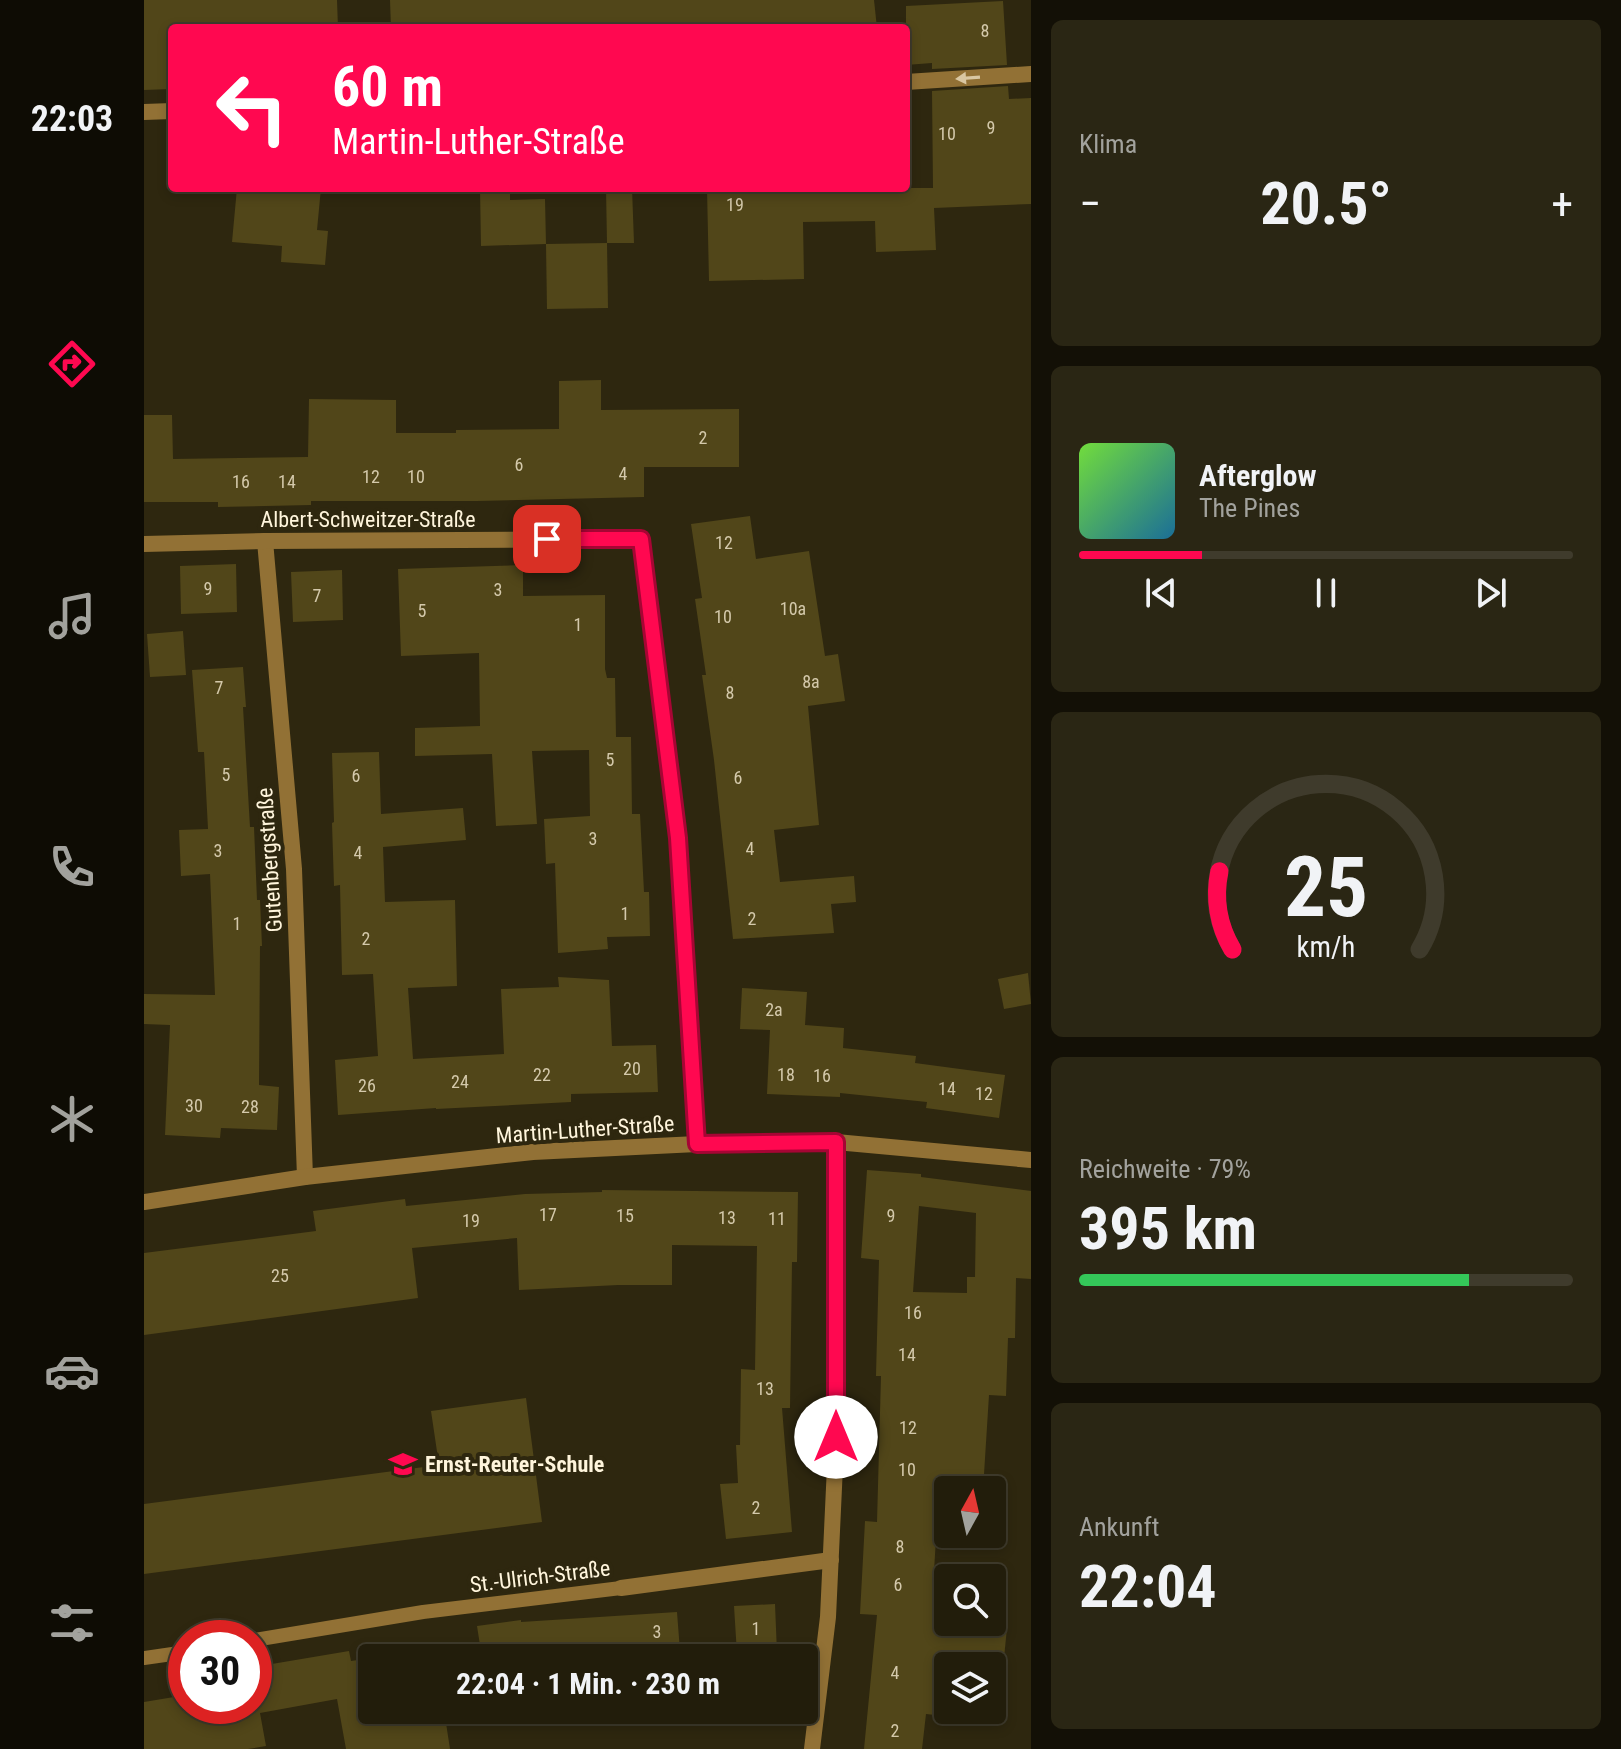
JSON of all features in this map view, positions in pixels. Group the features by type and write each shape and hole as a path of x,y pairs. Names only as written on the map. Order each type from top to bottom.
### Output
{"street":[{"path":"910,82 1031,74"},
{"path":"144,112 168,111"},
{"name":"Albert-Schweitzer-Straße","path":"144,544 641,539 678,838 697,1144"},
{"name":"Gutenbergstraße","path":"265,541 294,869 305,1177"},
{"path":"812,1749 828,1617 836,1451 836,1142"},
{"name":"Martin-Luther-Straße","path":"144,1202 305,1177 533,1152 697,1144 836,1142 1031,1160"},
{"name":"St.-Ulrich-Straße","path":"621,1588 831,1560"}],"lane":[{"name":"St.-Ulrich-Straße","path":"272,1637 423,1612 621,1588"},
{"path":"144,1658 168,1655"}],"building":[{"path":"144,0 337,0 338,24 168,24 168,89 144,90"},
{"path":"390,0 874,0 877,24 391,24"},
{"path":"1003,1 1007,65 932,69 932,63 910,65 910,24 906,24 906,6"},
{"path":"1008,86 1009,99 1031,98 1031,204 934,208 936,250 876,252 875,221 803,222 804,279 709,281 707,192 910,192 910,188 933,188 932,91"},
{"path":"237,192 321,192 317,230 328,231 325,265 281,262 282,246 232,242"},
{"path":"480,192 510,192 510,200 545,199 546,244 481,246"},
{"path":"606,192 632,192 634,243 607,243"},
{"path":"607,243 608,308 547,309 546,244"},
{"path":"601,380 601,410 739,409 739,467 644,467 644,497 311,501 311,505 218,507 218,502 144,502 144,415 172,415 173,459 308,457 309,399 396,400 396,433 559,429 559,381"},
{"path":"750,516 756,559 809,551 825,656 838,654 845,701 808,706 819,825 774,830 780,882 854,876 856,902 831,904 834,933 733,939 702,675 706,675 695,599 702,598 691,524"},
{"path":"236,564 237,612 181,614 180,566"},
{"path":"523,565 523,596 605,595 605,669 607,678 615,678 616,737 631,737 632,814 640,814 644,892 649,892 650,936 607,937 608,949 558,953 555,863 546,864 544,819 590,816 589,750 532,751 537,824 496,826 492,754 415,756 415,728 480,726 479,653 401,656 398,569"},
{"path":"342,570 343,620 293,622 291,572"},
{"path":"183,631 186,675 150,677 147,634"},
{"path":"243,667 250,827 254,827 262,946 259,1085 279,1087 277,1130 221,1128 220,1138 165,1135 170,1025 144,1024 144,994 215,995 210,874 181,876 179,830 208,829 204,752 198,752 192,670"},
{"path":"379,752 381,814 463,808 466,840 383,847 385,902 455,900 457,986 408,988 413,1059 504,1054 501,989 559,987 558,977 609,980 612,1046 656,1045 658,1092 571,1094 571,1102 338,1115 335,1060 378,1056 373,974 342,975 340,885 334,886 332,753"},
{"path":"1028,973 1031,1004 1004,1009 998,979"},
{"path":"742,988 807,992 805,1025 844,1028 843,1048 916,1056 915,1063 1005,1075 999,1118 926,1108 927,1102 840,1093 840,1097 767,1094 770,1030 740,1029"},
{"path":"867,1170 921,1174 921,1177 1031,1191 1031,1279 1016,1278 1015,1338 1008,1338 1006,1396 989,1395 984,1476 934,1476 934,1636 1006,1636 1007,1628 1005,1652 934,1652 934,1715 926,1714 922,1749 864,1749 877,1615 860,1614 865,1521 877,1522 881,1376 876,1376 879,1260 861,1258","holes":["919,1206 976,1213 975,1277 967,1277 967,1293 913,1292"]},
{"path":"602,1190 798,1192 797,1262 792,1262 790,1408 782,1408 792,1532 726,1539 720,1484 738,1483 736,1445 740,1445 741,1369 755,1370 757,1246 672,1245 672,1285 519,1290 517,1238 412,1248 418,1298 144,1335 144,1253 316,1231 313,1211 405,1199 406,1206"},
{"path":"526,1398 542,1522 144,1574 144,1504 439,1465 431,1411"},
{"path":"775,1604 777,1644 736,1644 734,1606"},
{"path":"677,1612 679,1644 480,1644 477,1626"},
{"path":"349,1651 351,1661 358,1660 358,1724 446,1724 450,1749 346,1749 337,1699 272,1711 272,1664"},
{"path":"168,1698 168,1724 262,1724 266,1746 248,1749 144,1749 144,1702"}],"place":[{"name":"Ernst-Reuter-Schule","path":"403,1464"}],"route":[{"path":"547,539 641,539 678,838 697,1144 836,1142 836,1437"}]}
